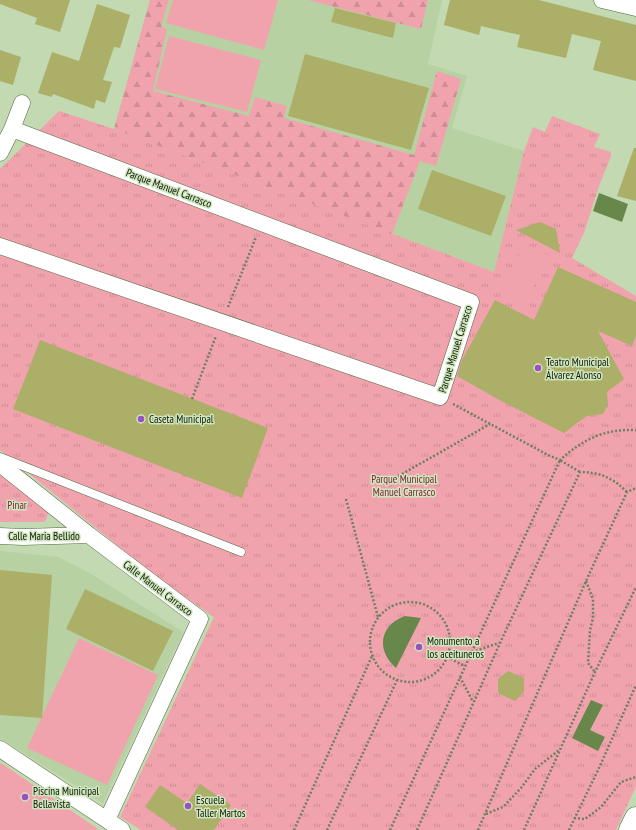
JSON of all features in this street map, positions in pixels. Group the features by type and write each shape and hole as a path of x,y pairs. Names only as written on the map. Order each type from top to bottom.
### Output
{"street":[{"path":"602,0 636,8"},
{"path":"0,153 12,129 22,103"},
{"name":"Parque Manuel Carrasco","path":"0,246 440,397 471,302 12,129"},
{"name":"Calle Manuel Carrasco","path":"0,464 89,535 200,619 107,820"},
{"name":"Calle Maria Bellido","path":"0,536 23,537 89,535"},
{"path":"0,749 122,830"},
{"path":"630,830 636,818"}],"lane":[{"path":"0,457 241,552"}],"path":[{"path":"192,399 262,223"},
{"path":"440,397 580,472 601,474 617,482 627,492"},
{"path":"388,482 490,424"},
{"path":"390,830 560,460 575,447 591,437 606,432 636,430"},
{"path":"417,830 500,643 580,472"},
{"path":"478,830 586,581 627,492 636,488"},
{"path":"346,499 378,617"},
{"path":"586,581 593,599 593,618 590,630 588,663 595,672"},
{"path":"524,830 595,672 636,587"},
{"path":"411,602 424,604 434,610 443,620 448,631 450,644 447,657 440,669 433,675 416,682 397,680 378,666 372,656 370,642 372,629 378,617 387,609 399,603 411,602"},
{"path":"472,652 500,643"},
{"path":"294,830 372,656"},
{"path":"447,657 465,666"},
{"path":"460,677 473,703"},
{"path":"327,830 397,680"},
{"path":"569,830 599,768 636,685"},
{"path":"486,814 503,806 521,788 535,769 560,750"},
{"path":"574,818 585,819 601,807 621,782 636,777"}],"shaded area":[{"path":"150,0 442,0 428,64 467,76 452,128 524,151 494,272 114,129"},
{"path":"599,193 628,204 622,222 593,211"},
{"path":"0,551 58,557 93,575 183,632 103,803 0,738"},
{"path":"405,616 421,618 396,668 385,654 383,639 385,632 390,626 396,620"},
{"path":"591,700 603,705 590,730 605,737 598,751 572,738"}],"green space":[{"path":"150,0 169,0 161,26 167,29 153,91 249,116 255,97 287,106 284,118 414,155 437,71 461,79 436,166 420,161 392,234 114,129"},
{"path":"173,0 278,0 264,50 166,23"},
{"path":"308,0 428,0 421,29"},
{"path":"169,36 261,60 247,112 155,89"},
{"name":"Parque Municipal Manuel Carrasco","path":"59,111 114,129 494,272 524,151 533,127 545,132 552,116 600,134 594,147 611,152 611,156 599,186 584,233 572,258 636,296 636,786 616,830 141,830 120,817 214,617 155,576 0,450 0,169"},
{"path":"525,243 549,256 526,301 501,289"},
{"name":"Pinar","path":"0,469 49,511 44,522 0,522"},
{"path":"79,638 158,675 107,785 27,748"},
{"name":"Piscina Municipal Bellavista","path":"0,763 4,765 98,829 0,830"}],"building":[{"path":"0,0 70,0 60,32 35,24 37,18 0,4"},
{"path":"450,0 539,0 636,25 636,81 593,70 601,41 572,34 566,58 517,47 520,35 481,26 479,35 444,25"},
{"path":"97,4 130,15 120,48 114,47 103,80 112,82 105,103 96,100 94,109 53,94 52,97 38,93 52,52 79,61"},
{"path":"335,8 396,23 393,38 331,22"},
{"path":"0,50 21,57 13,85 0,81"},
{"path":"305,54 429,88 411,150 288,116"},
{"path":"634,148 636,148 636,201 617,196"},
{"path":"432,170 506,196 491,236 418,209"},
{"path":"540,222 556,229 560,253 516,230"},
{"name":"Teatro Municipal Álvarez Alonso","path":"558,267 636,302 636,336 632,346 598,331 624,379 607,392 608,405 603,414 587,416 564,433 503,402 457,376 462,360 495,300 534,320"},
{"name":"Caseta Municipal","path":"40,340 268,428 242,498 13,409"},
{"path":"0,570 52,575 42,718 0,715"},
{"path":"85,589 173,631 153,671 66,629"},
{"path":"508,671 524,678 524,692 515,701 498,693 498,679"},
{"name":"Escuela Taller Martos","path":"200,784 231,805 214,830 178,830 145,807 160,785 187,803"}],"place":[{"name":"Teatro Municipal Álvarez Alonso","path":"538,368"},
{"name":"Caseta Municipal","path":"141,419"},
{"name":"Monumento a los aceituneros","path":"419,647"},
{"name":"Piscina Municipal Bellavista","path":"25,797"},
{"name":"Escuela Taller Martos","path":"188,806"}]}
